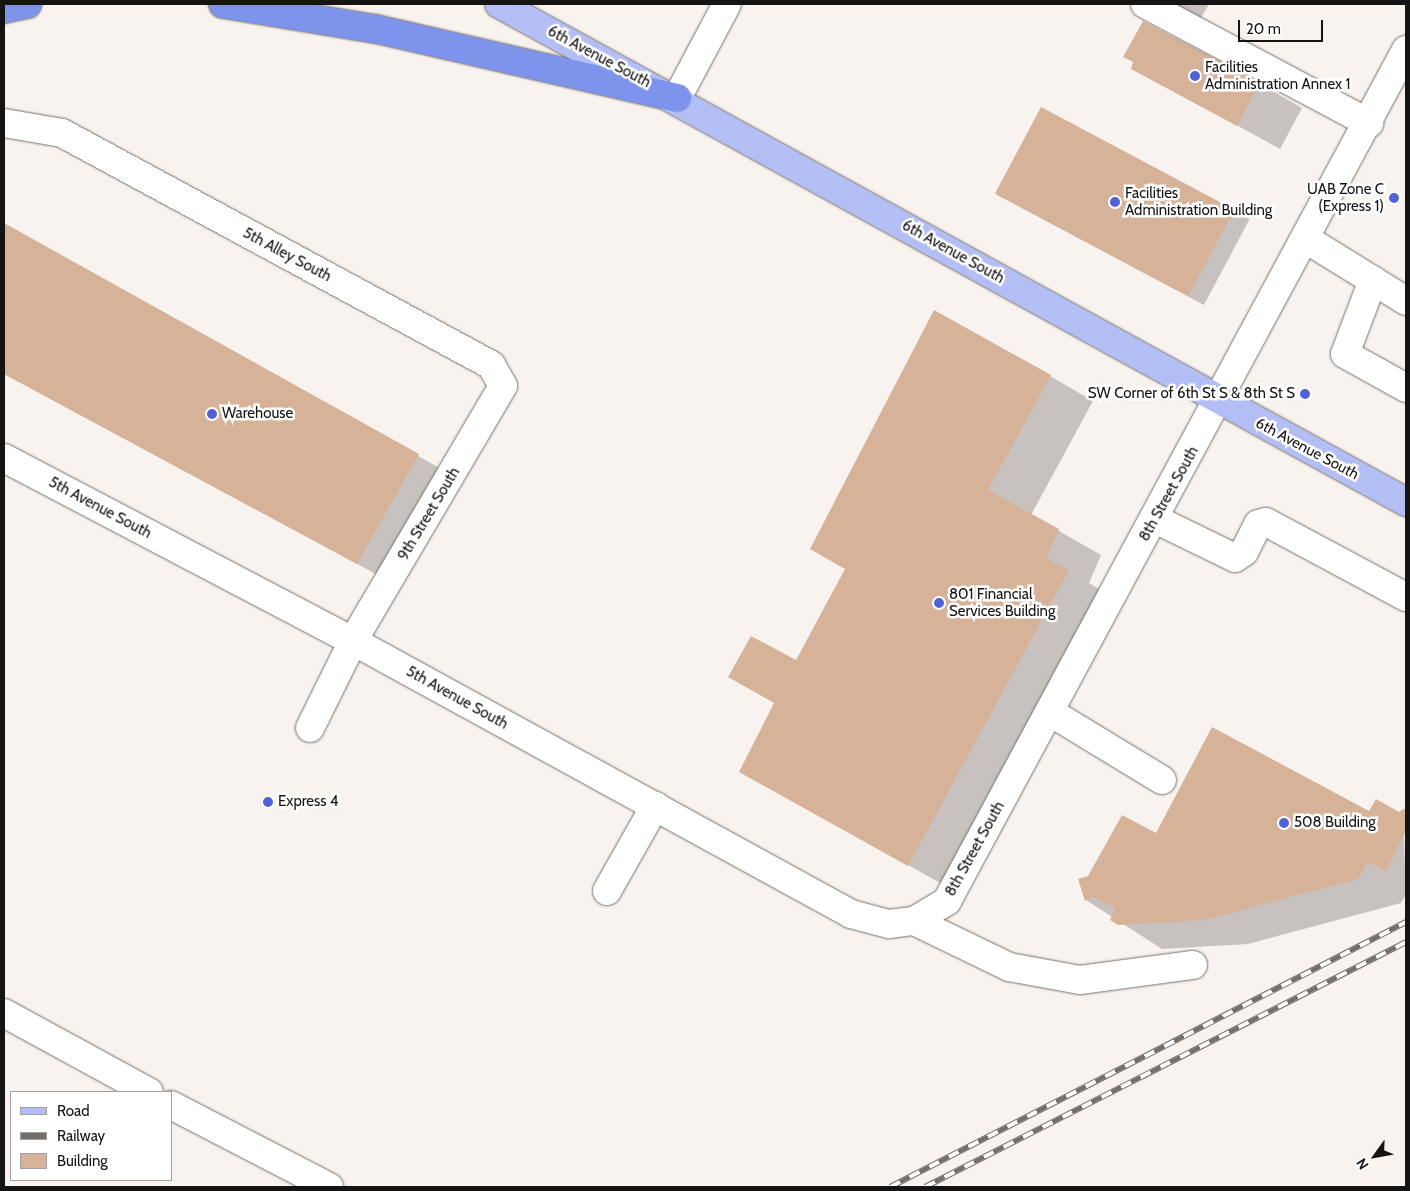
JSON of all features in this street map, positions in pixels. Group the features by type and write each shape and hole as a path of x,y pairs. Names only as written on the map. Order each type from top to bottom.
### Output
{"highway":[{"path":"4,8 28,4"},
{"path":"223,4 376,29 677,98"}],"main road":[{"name":"6th Avenue South","path":"499,4 677,98 1219,401 1406,502"}],"street":[{"path":"677,98 727,4"},
{"path":"1145,4 1369,123"},
{"name":"8th Street South","path":"914,921 947,901 1369,123 1406,50"},
{"name":"5th Alley South","path":"4,123 62,133 491,365 503,386"},
{"path":"1306,239 1406,301"},
{"path":"1373,280 1344,354 1406,388"},
{"name":"9th Street South","path":"310,728 353,641 503,386"},
{"name":"5th Avenue South","path":"4,458 353,641 851,914 889,924 914,921"},
{"path":"1155,519 1235,558 1244,552 1258,524 1266,522 1406,597"},
{"path":"1050,712 1162,780"},
{"path":"607,891 655,806"},
{"path":"914,921 1009,968 1080,980 1193,965"},
{"path":"4,1013 147,1091"},
{"path":"172,1105 329,1187"}],"building":[{"name":"Facilities Administration Annex 1","path":"1143,21 1260,82 1237,126 1131,69 1133,62 1123,57"},
{"name":"Facilities Administration Building","path":"1041,107 1234,210 1188,296 995,194"},
{"name":"Warehouse","path":"4,223 419,454 357,564 4,374"},
{"name":"801 Financial Services Building","path":"934,310 1051,375 988,490 1059,529 1046,558 1069,570 908,866 739,772 774,703 728,677 751,636 796,660 845,569 810,549"},
{"name":"508 Building","path":"1212,727 1369,811 1376,799 1399,812 1406,808 1406,831 1386,871 1368,862 1358,879 1204,920 1118,925 1110,920 1115,908 1093,897 1085,901 1078,879 1088,876 1122,815 1156,833"}],"railway":[{"path":"890,1187 1406,922"},
{"path":"925,1187 1406,942"}],"place":[{"name":"Facilities Administration Annex 1","path":"1195,76"},
{"name":"UAB Zone C (Express 1)","path":"1394,198"},
{"name":"Facilities Administration Building","path":"1115,202"},
{"name":"SW Corner of 6th St S & 8th St S","path":"1305,394"},
{"name":"Warehouse","path":"212,414"},
{"name":"801 Financial Services Building","path":"939,603"},
{"name":"Express 4","path":"268,802"},
{"name":"508 Building","path":"1284,823"}]}
